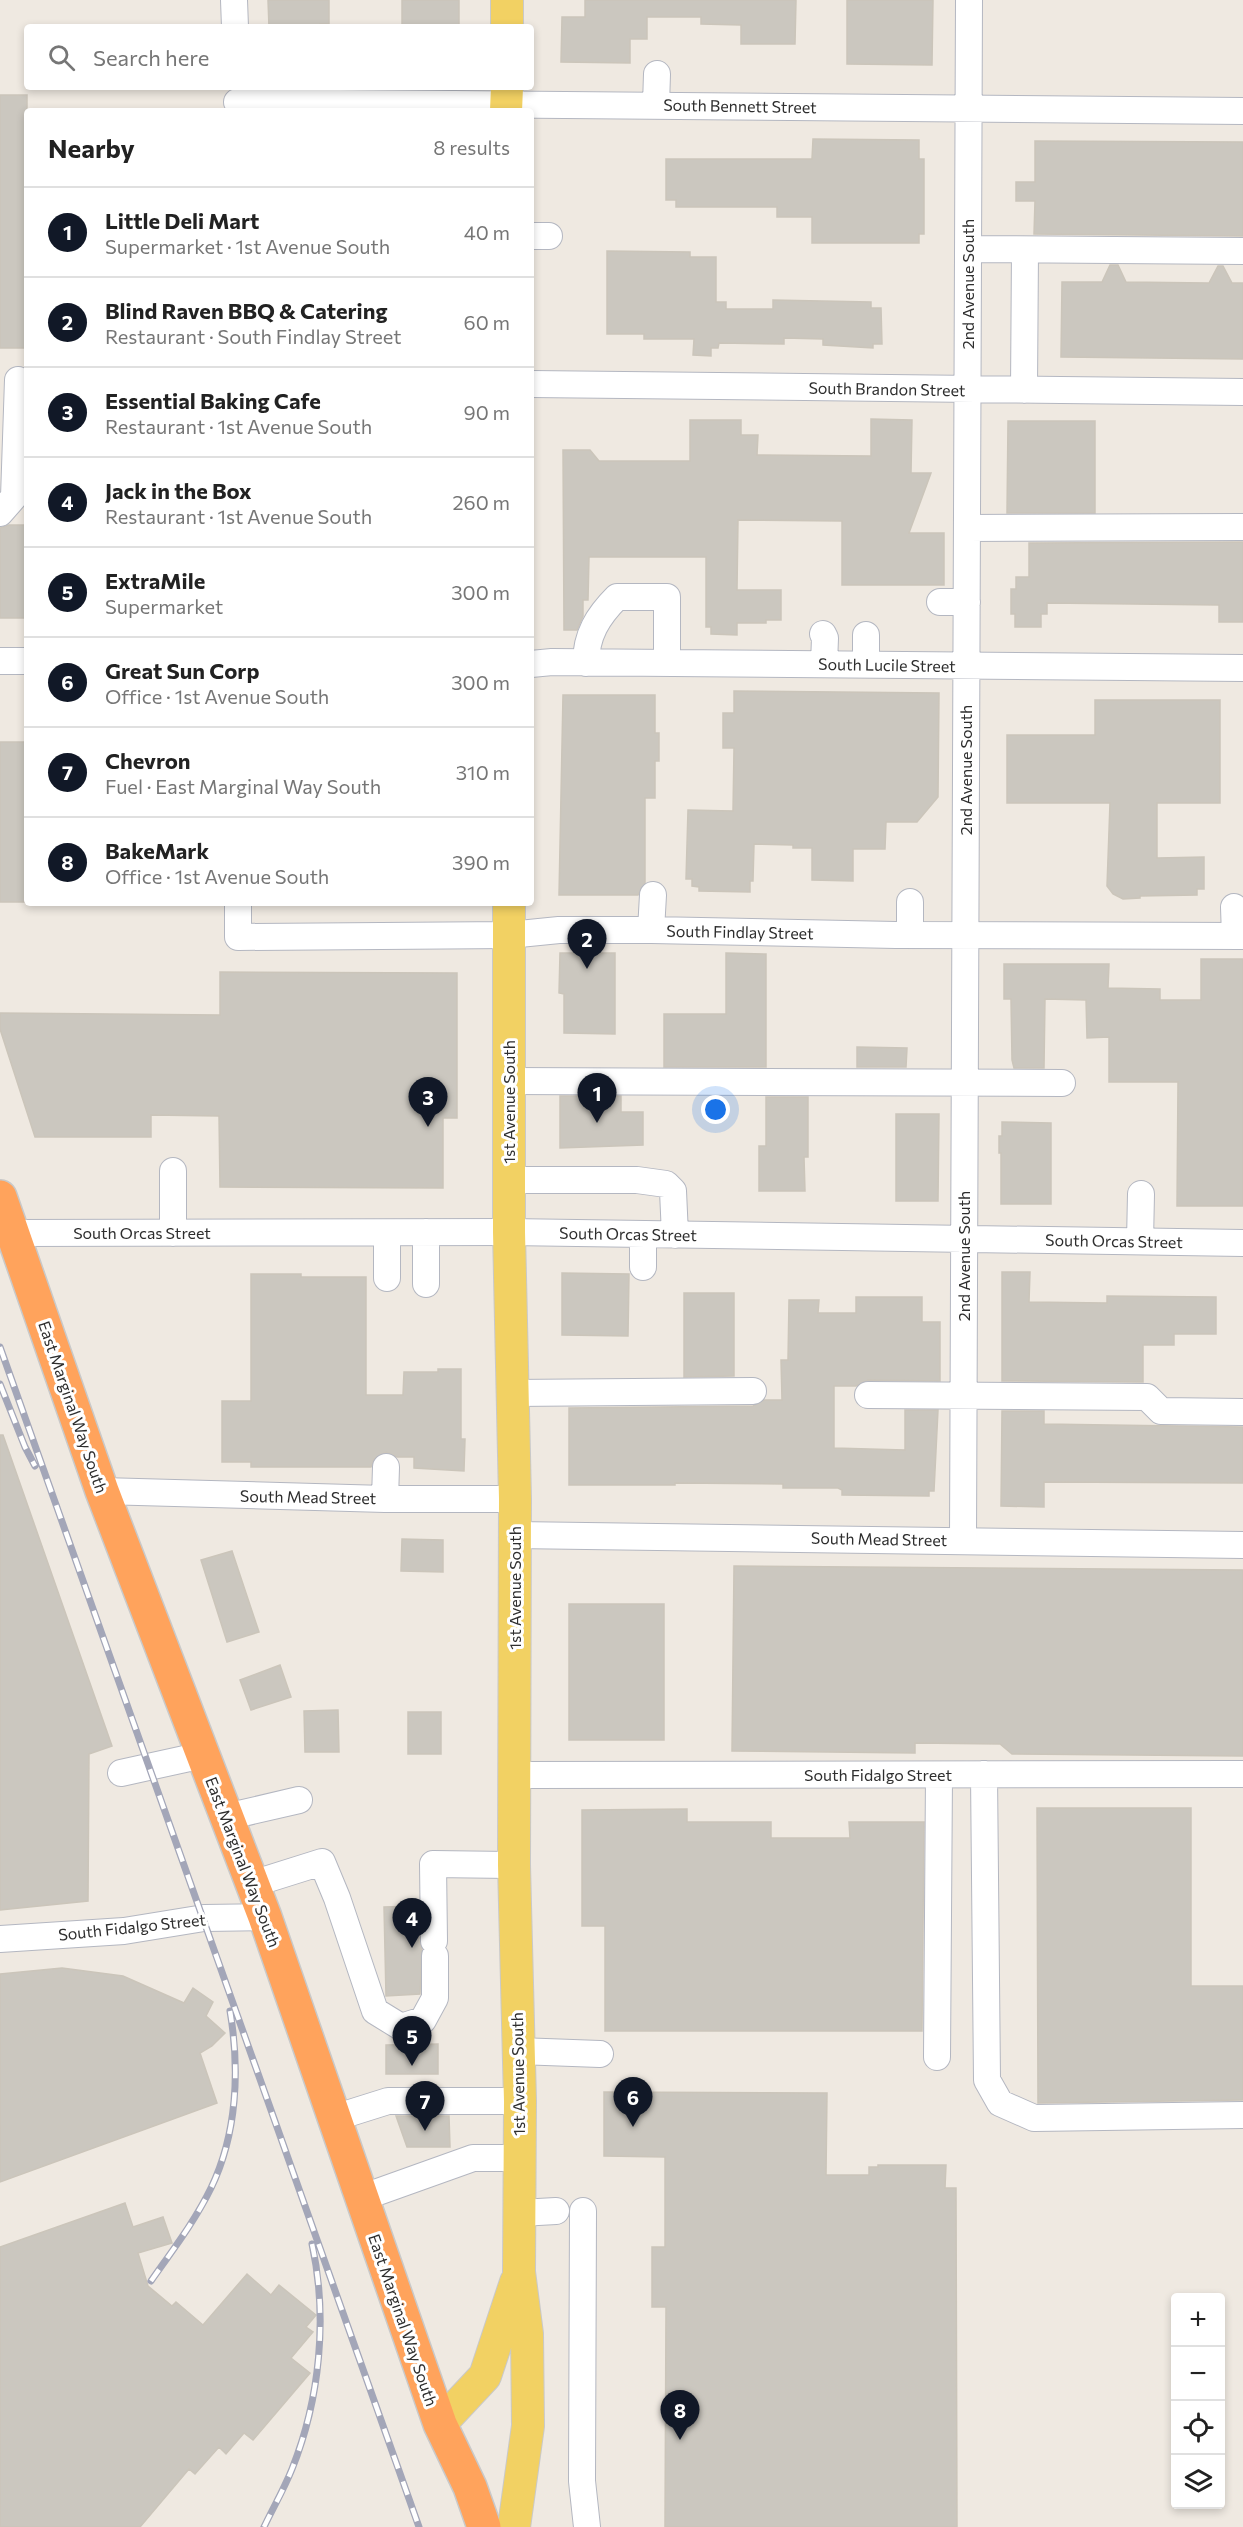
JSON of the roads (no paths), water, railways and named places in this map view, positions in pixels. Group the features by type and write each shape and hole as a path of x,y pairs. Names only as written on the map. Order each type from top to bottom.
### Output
{"highway":[{"name":"East Marginal Way South","path":"0,1197 102,1491 265,1917 440,2424 470,2487 484,2527"}],"main road":[{"path":"507,0 507,24"},
{"name":"1st Avenue South","path":"509,906 510,1232 515,1499 514,1865 520,2101 519,2272 527,2334 528,2426 514,2527"},
{"name":"1st Avenue South","path":"440,2424 485,2376 519,2272"}],"street":[{"path":"234,0 235,24"},
{"name":"2nd Avenue South","path":"963,1540 969,0"},
{"path":"657,74 657,105"},
{"name":"South Bennett Street","path":"237,100 506,101 657,105 1243,111"},
{"path":"968,249 1243,251"},
{"path":"1024,390 1025,250"},
{"path":"0,513 14,497 15,380"},
{"name":"South Brandon Street","path":"534,384 1243,392"},
{"path":"967,528 1243,527"},
{"path":"586,663 589,637 601,613 617,597 667,597 667,663"},
{"path":"940,602 967,602"},
{"path":"822,634 825,638 824,664"},
{"path":"866,635 866,664"},
{"path":"0,661 24,661"},
{"name":"South Lucile Street","path":"534,664 866,664 1243,668"},
{"path":"651,930 653,895"},
{"path":"901,941 910,902"},
{"name":"South Findlay Street","path":"238,906 238,937 509,935 559,930 651,930 901,941 966,935 1239,936"},
{"path":"1234,907 1239,936"},
{"path":"510,1081 1062,1083"},
{"path":"173,1171 173,1233"},
{"path":"510,1180 637,1180 666,1184 673,1191 675,1235"},
{"path":"1140,1241 1141,1194"},
{"path":"426,1232 426,1284"},
{"name":"South Orcas Street","path":"13,1233 510,1232 1243,1243"},
{"path":"387,1233 387,1278"},
{"path":"643,1235 643,1267"},
{"path":"512,1393 753,1391"},
{"path":"868,1395 1147,1397 1161,1411 1243,1412"},
{"path":"385,1499 386,1467"},
{"name":"South Mead Street","path":"102,1491 385,1499 515,1499"},
{"name":"South Mead Street","path":"515,1535 963,1540 1083,1534 1144,1534 1209,1536 1243,1545"},
{"path":"121,1773 202,1755"},
{"path":"984,1774 987,2080 1000,2103 1035,2118 1243,2115"},
{"name":"South Fidalgo Street","path":"514,1775 1243,1774"},
{"path":"937,2057 939,1775"},
{"path":"226,1817 298,1800"},
{"path":"252,1884 322,1862 337,1898 375,2011 401,2027 423,2020 435,1998 433,1864 514,1865"},
{"name":"South Fidalgo Street","path":"0,1939 124,1921 265,1917"},
{"path":"518,2051 600,2054"},
{"path":"334,2118 388,2101 520,2101"},
{"path":"361,2198 473,2158 520,2158"},
{"path":"520,2213 556,2211"},
{"path":"583,2211 582,2481 587,2527"}],"railway":[{"path":"0,1347 419,2527"},
{"path":"0,1384 35,1466"},
{"path":"151,2281 198,2212 220,2167 231,2124 234,2101 235,2056 230,2011"},
{"path":"264,2527 292,2469 302,2442 315,2386 320,2300 312,2244"}],"place":[{"name":"Blind Raven BBQ & Catering","path":"587,969"},
{"name":"Little Deli Mart","path":"597,1123"},
{"name":"Essential Baking Cafe","path":"428,1127"},
{"name":"Jack in the Box","path":"412,1948"},
{"name":"ExtraMile","path":"412,2066"},
{"name":"Great Sun Corp","path":"633,2127"},
{"name":"Chevron","path":"425,2131"},
{"name":"BakeMark","path":"680,2440"}]}
